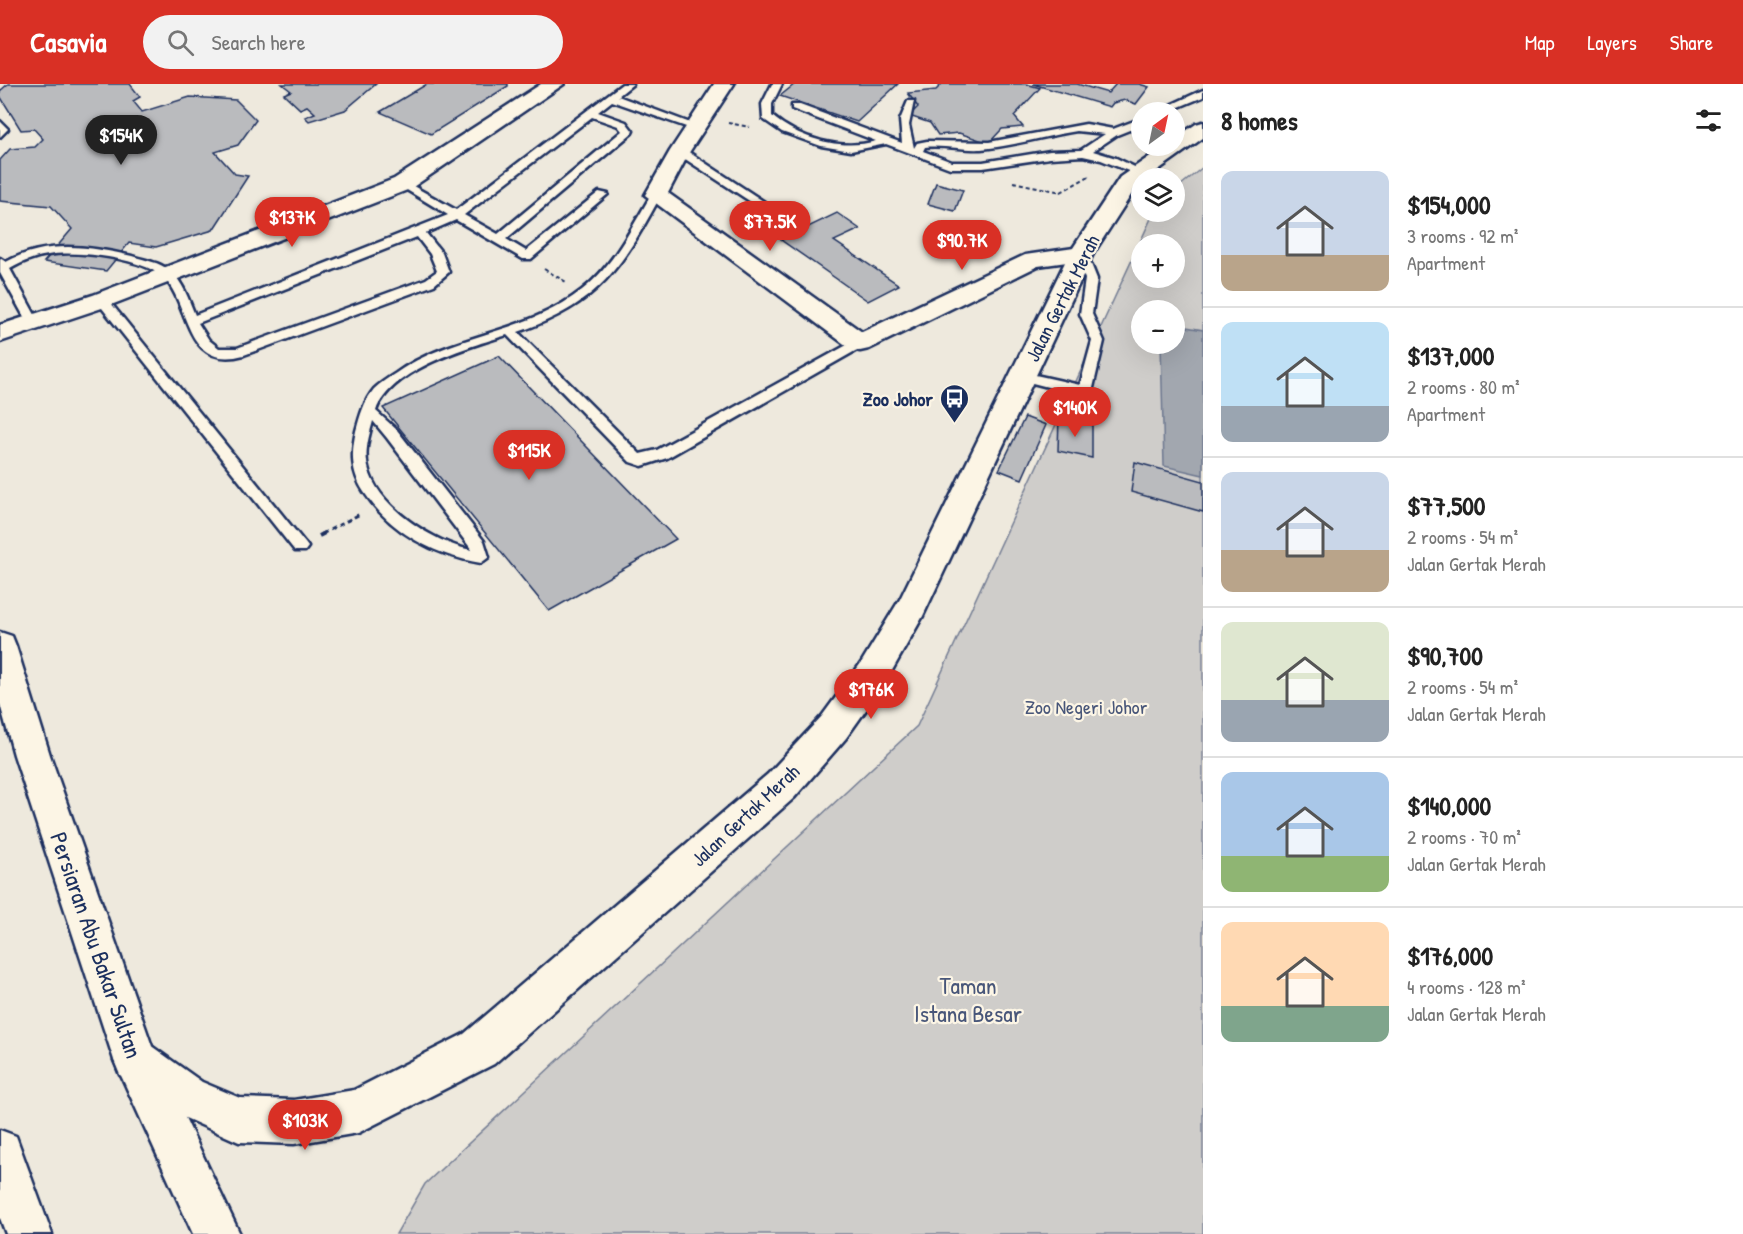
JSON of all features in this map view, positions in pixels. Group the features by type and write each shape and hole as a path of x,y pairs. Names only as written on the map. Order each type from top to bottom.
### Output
{"main road":[{"path":"513,84 519,109"},
{"path":"0,334 102,300 402,184 554,84"},
{"path":"724,84 680,151 656,195 860,343 1033,260 1081,254"},
{"name":"Jalan Gertak Merah","path":"1146,168 1203,128"},
{"name":"Jalan Gertak Merah","path":"135,1060 188,1096 238,1120 294,1122 358,1111 479,1049 781,786 834,727 873,673 912,607 1081,254 1131,180"},
{"name":"Persiaran Abu Bakar Sultan","path":"0,646 32,755 135,1060 217,1234"},
{"path":"0,1152 28,1234"}],"lane":[{"path":"191,321 457,215 628,84"},
{"path":"777,84 767,104 767,117 776,127 797,137 838,146 861,148 889,140"},
{"path":"1183,102 1203,93"},
{"path":"611,97 696,127"},
{"path":"911,103 904,115 903,123 912,151"},
{"path":"796,107 889,140 934,161 972,168 1083,153 1104,157 1131,168"},
{"path":"500,239 628,131 622,124 591,113"},
{"path":"0,124 3,129 0,134"},
{"path":"912,151 930,142 971,146 1043,135 1080,126 1105,129 1113,134"},
{"path":"1083,153 1113,134 1131,126"},
{"path":"680,151 792,224"},
{"path":"402,184 527,256 603,194"},
{"path":"368,412 380,419 392,434 479,545 482,557 456,554 427,543 371,491 360,469 359,443 368,412 378,393 424,357 459,343 510,331 561,311 586,293 618,263 656,195"},
{"path":"34,324 2,265 39,252 70,249 124,258 168,274 191,321 209,348 221,355 239,352 429,282 443,272 435,253 419,232"},
{"path":"1022,376 1079,390 1086,388 1098,341 1086,314 1091,279 1081,254"},
{"path":"102,300 300,547"},
{"path":"510,331 635,458 642,461 662,454 860,343"}],"path":[{"path":"540,267 586,293"},
{"path":"300,547 382,502"}],"green space":[{"name":"Taman Istana Besar","path":"1203,167 1203,1234 396,1234 425,1184 917,726 1131,262 1131,288 1185,288 1185,234 1144,234 1149,222 1185,222 1185,182"}],"shaded area":[{"path":"1185,327 1203,330 1203,475 1164,466 1161,354 1185,354"}],"building":[{"path":"8,84 130,84 140,97 133,101 142,112 190,97 236,100 256,120 238,145 215,152 235,174 248,176 213,230 156,247 129,243 106,271 44,262 72,229 51,206 0,201 0,160 10,149 35,147 43,139 34,129 21,130 0,96 0,91"},
{"path":"282,84 376,84 345,110 309,121 305,117 315,113 307,106 300,109 284,94 291,91"},
{"path":"427,84 508,84 508,86 431,134 380,112"},
{"path":"795,84 898,84 857,122 780,96"},
{"path":"942,84 1026,84 1040,88 1014,116 1023,127 1002,129 989,143 959,133 938,135 930,123 909,116 918,107 908,93 936,90"},
{"path":"1033,84 1077,84 1108,93 1116,84 1139,84 1149,87 1138,102 1125,100 1113,103 1110,107"},
{"path":"936,183 963,190 955,211 928,204"},
{"path":"837,213 860,229 834,241 899,285 868,301 781,240"},
{"path":"499,356 676,539 549,611 383,408"},
{"path":"1025,417 1046,425 1022,479 999,470"},
{"path":"1059,417 1092,424 1092,458 1058,451"},
{"path":"1135,462 1203,481 1203,512 1131,492"}],"place":[{"name":"Zoo Johor","path":"954,424"}],"park label":[{"name":"Zoo Negeri Johor","path":"1086,706"}]}
